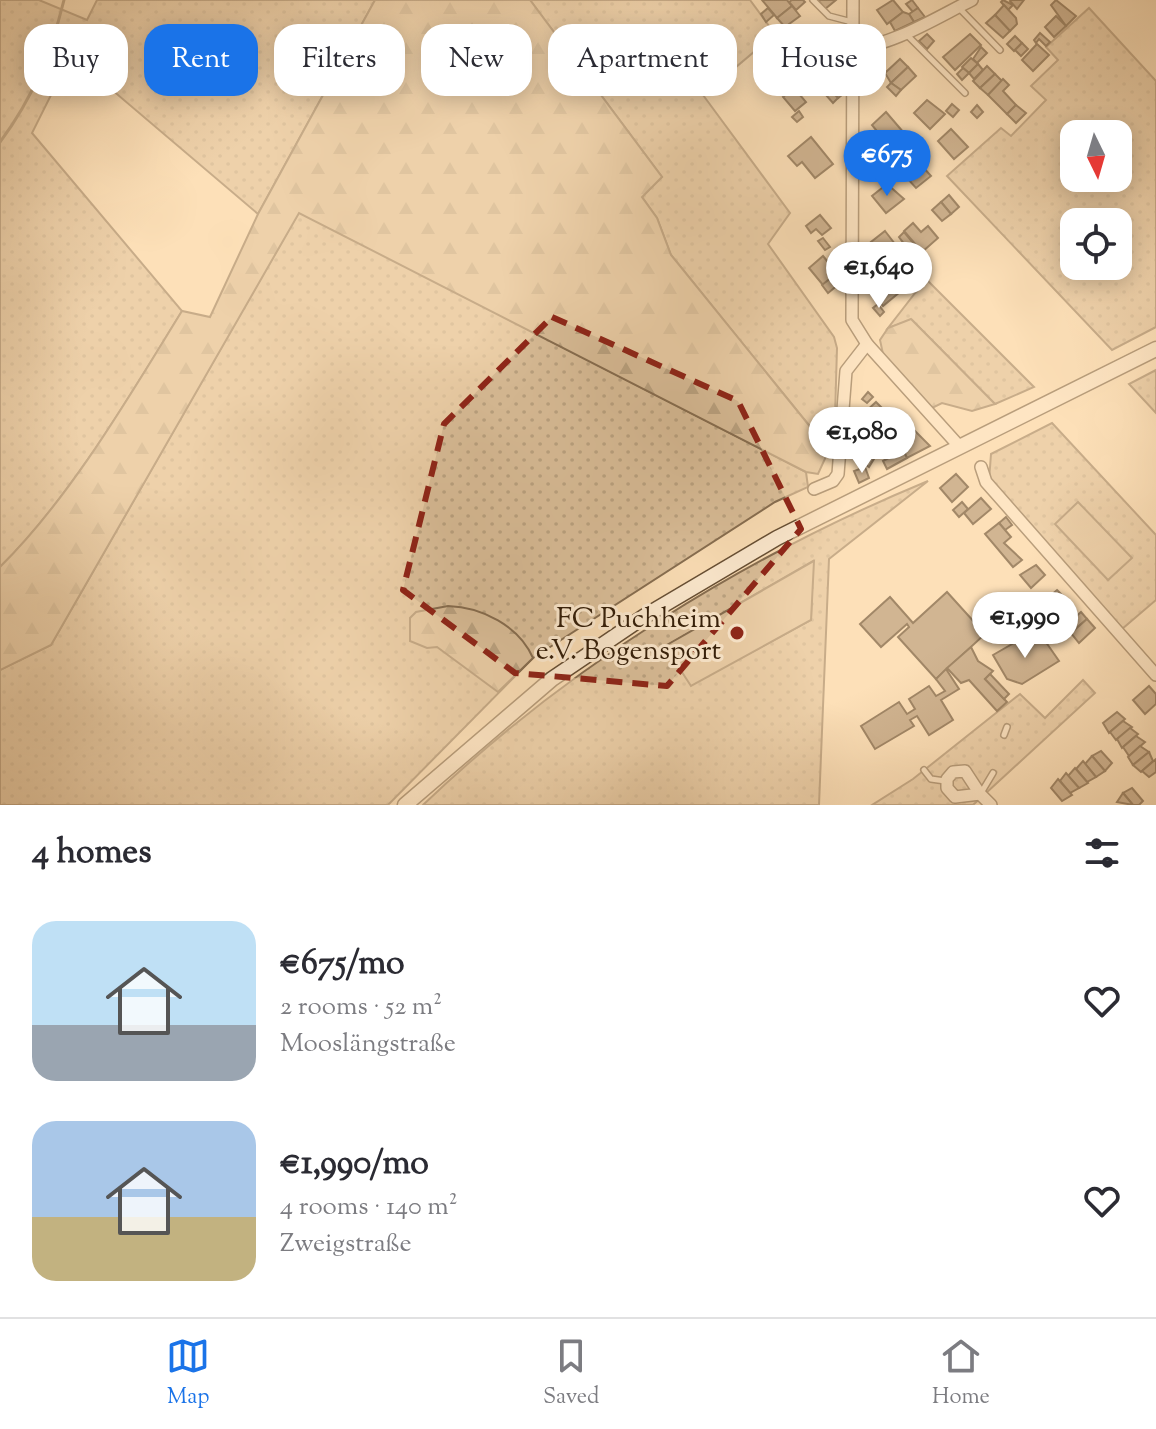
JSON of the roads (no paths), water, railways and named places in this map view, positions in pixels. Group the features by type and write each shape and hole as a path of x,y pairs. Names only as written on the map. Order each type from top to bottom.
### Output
{"street":[{"path":"853,0 853,22"},
{"path":"886,39 972,0"},
{"path":"852,96 852,320 867,344 959,446"},
{"path":"814,489 833,481 838,474 846,371 867,344"},
{"path":"405,805 552,679 645,616 777,538 1156,349"},
{"path":"981,467 986,482 1156,675"},
{"path":"980,794 955,797 948,791 946,781 953,772 965,771 991,805"}],"lane":[{"path":"813,0 829,16 853,22"},
{"path":"958,7 1000,50"},
{"path":"904,32 965,93"},
{"path":"1004,735 1007,727"},
{"path":"924,770 931,779 946,781"},
{"path":"980,794 993,773"}],"waterway":[{"path":"0,142 40,74 64,0"}],"place":[{"name":"FC Puchheim e.V. Bogensport","path":"737,633"}]}
